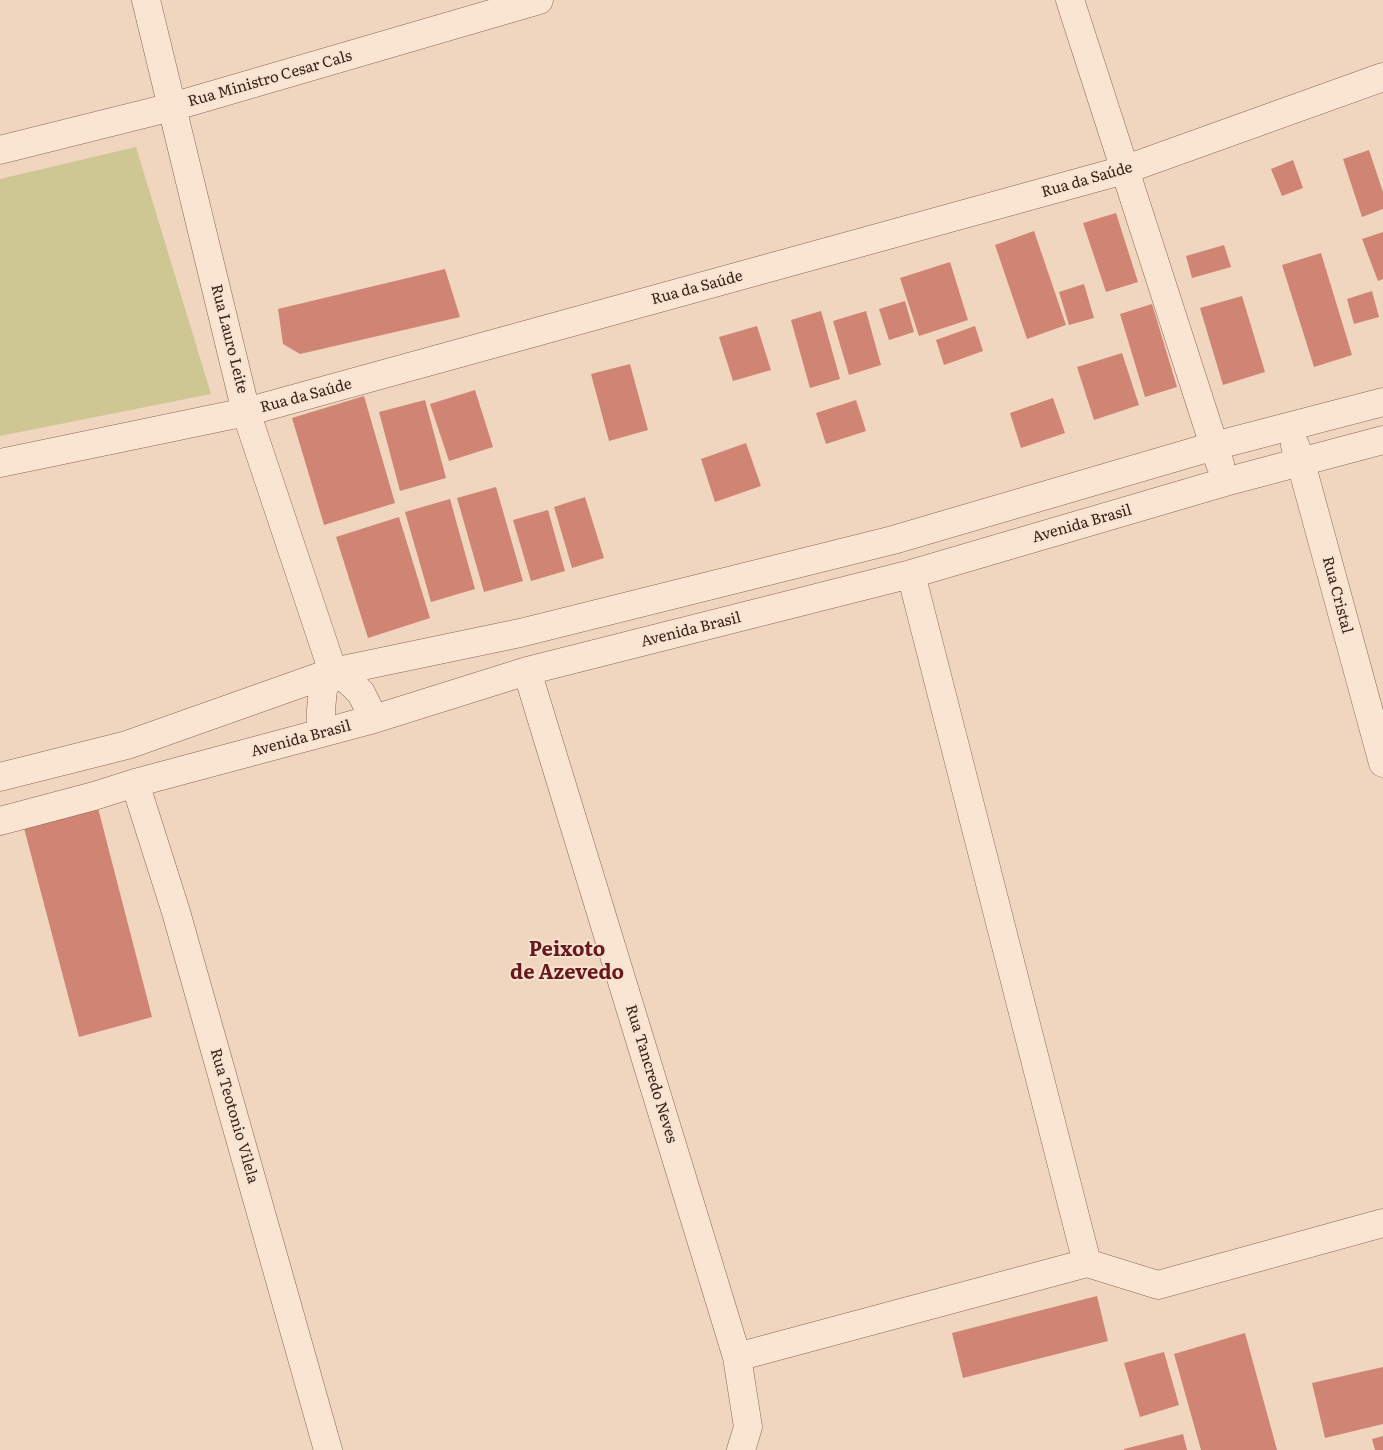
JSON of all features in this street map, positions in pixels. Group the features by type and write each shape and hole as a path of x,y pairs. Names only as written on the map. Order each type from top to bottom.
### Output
{"street":[{"name":"Rua Lauro Leite","path":"146,0 246,412 333,672"},
{"name":"Rua Ministro Cesar Cals","path":"0,150 172,108 539,0"},
{"path":"1070,0 1226,482"},
{"name":"Rua da Saúde","path":"0,463 246,412 1124,170 1383,77"},
{"path":"0,777 127,745 333,672 520,633 893,540 1214,446 1383,402"},
{"name":"Rua Cristal","path":"1288,427 1301,463 1383,763"},
{"name":"Avenida Brasil","path":"0,820 374,719 527,671 911,574 1226,482 1383,440"},
{"path":"911,574 1087,1263"},
{"name":"Rua Tancredo Neves","path":"527,671 738,1357 748,1427 741,1450"},
{"path":"333,672 349,681 361,693 374,719"},
{"path":"321,733 321,710 324,689 333,672"},
{"name":"Rua Teotonio Vilela","path":"135,783 176,912 328,1450"},
{"path":"738,1357 1087,1263 1158,1285 1383,1223"}],"shaded area":[{"path":"136,147 211,394 0,436 0,179"}],"building":[{"path":"1369,150 1383,192 1383,209 1362,217 1343,159"},
{"path":"1293,160 1303,188 1282,196 1271,169"},
{"path":"1116,213 1138,282 1106,292 1083,223"},
{"path":"1034,231 1066,325 1027,339 995,245"},
{"path":"1383,232 1383,279 1378,281 1362,239"},
{"path":"1224,245 1231,267 1192,278 1186,256"},
{"path":"1321,253 1352,355 1314,367 1282,265"},
{"path":"950,262 968,320 919,336 900,278"},
{"path":"445,269 460,317 300,354 283,344 278,309"},
{"path":"1084,284 1094,318 1069,325 1059,292"},
{"path":"1372,291 1379,317 1354,324 1347,299"},
{"path":"1242,296 1265,372 1223,385 1200,308"},
{"path":"905,301 914,332 889,340 879,309"},
{"path":"1152,304 1177,387 1145,397 1120,314"},
{"path":"821,311 840,379 810,388 791,320"},
{"path":"866,311 881,365 849,375 833,321"},
{"path":"757,326 771,370 733,381 719,337"},
{"path":"975,326 983,351 944,365 936,340"},
{"path":"1122,353 1139,405 1094,420 1077,367"},
{"path":"630,364 648,430 609,441 591,374"},
{"path":"475,390 493,447 449,461 430,404"},
{"path":"364,396 395,503 324,525 292,418"},
{"path":"1053,398 1065,433 1021,448 1010,413"},
{"path":"425,400 446,478 400,491 379,412"},
{"path":"856,400 866,431 826,444 816,413"},
{"path":"746,443 761,486 715,502 701,459"},
{"path":"496,487 523,581 484,592 457,498"},
{"path":"585,497 604,558 572,568 554,507"},
{"path":"450,499 475,589 431,602 405,512"},
{"path":"548,510 565,571 531,581 513,520"},
{"path":"399,517 430,618 368,638 336,537"},
{"path":"98,808 152,1017 79,1037 24,828"},
{"path":"1097,1296 1108,1341 963,1378 952,1333"},
{"path":"1245,1333 1277,1450 1201,1450 1174,1354"},
{"path":"1164,1352 1179,1405 1140,1417 1124,1363"},
{"path":"1383,1367 1383,1424 1325,1438 1312,1383"},
{"path":"1183,1434 1187,1450 1124,1450 1124,1449"},
{"path":"1383,1436 1383,1450 1375,1450 1372,1439"}],"district":[{"name":"Peixoto de Azevedo","path":"567,962"}]}
